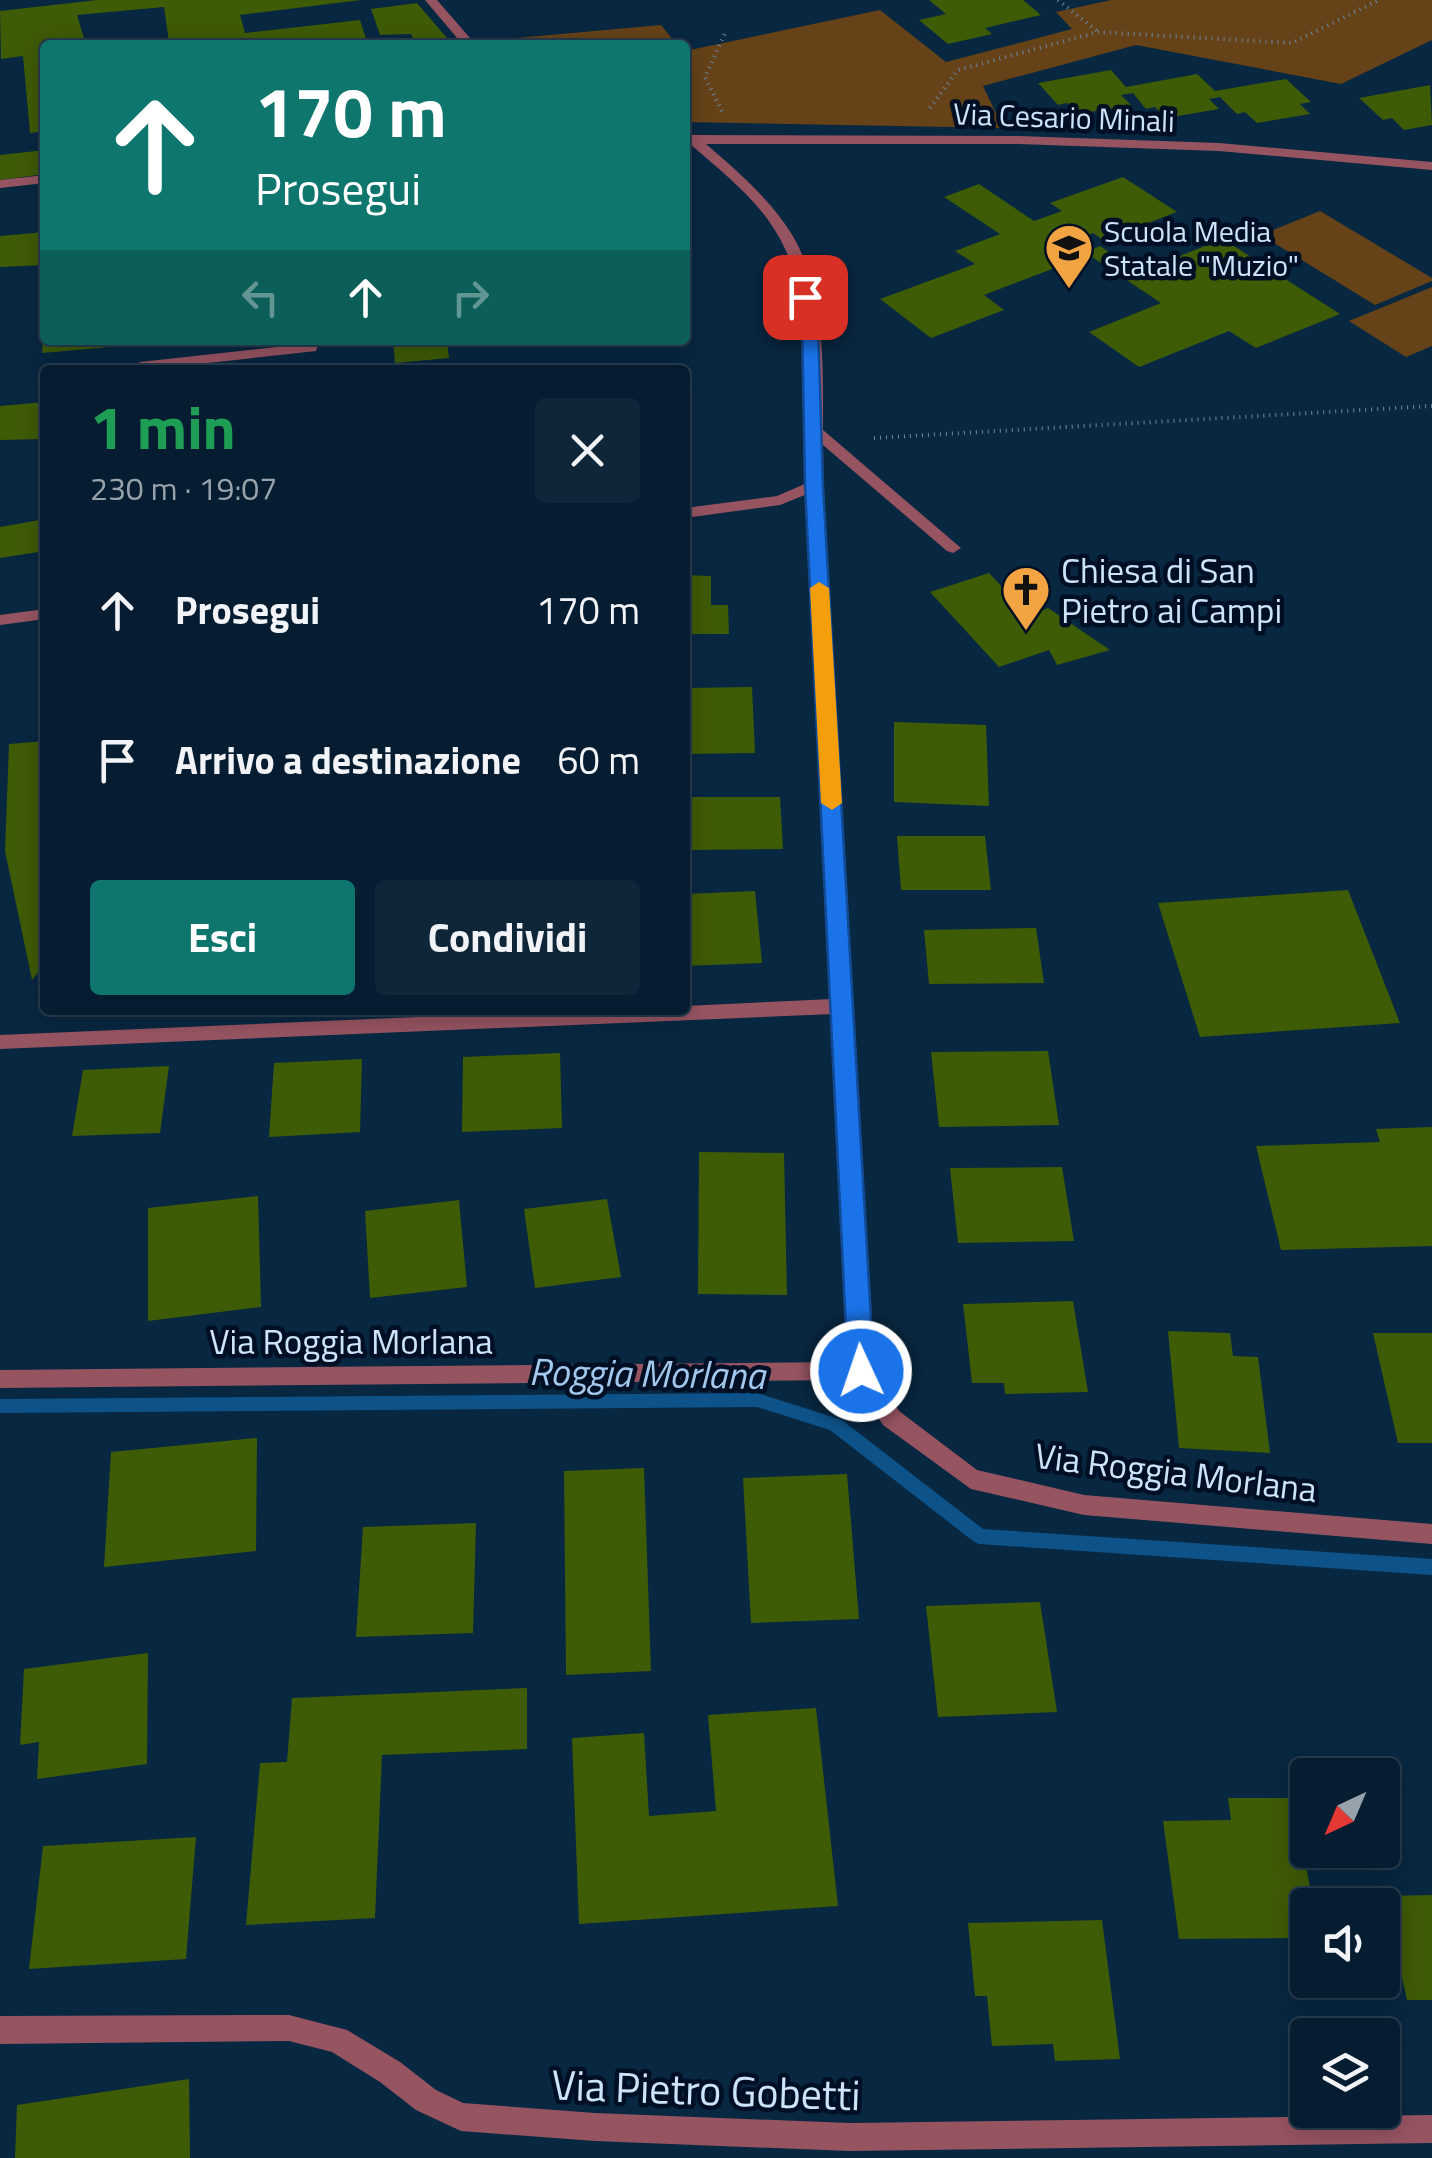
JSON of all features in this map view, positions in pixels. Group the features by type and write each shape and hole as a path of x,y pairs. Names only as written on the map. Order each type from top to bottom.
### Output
{"street":[{"path":"431,0 466,40"},
{"name":"Via Cesario Minali","path":"690,139 909,138 1218,147 1432,166"},
{"path":"690,139 754,193 795,253 810,324 814,486 861,1371"},
{"path":"0,184 40,180"},
{"path":"150,365 312,345"},
{"path":"815,430 952,548"},
{"path":"690,513 780,500 814,486"},
{"path":"0,620 40,615"},
{"path":"690,1010 843,1006"},
{"path":"0,1042 480,1015"},
{"name":"Via Roggia Morlana","path":"0,1379 861,1371 891,1418 971,1480 1084,1505 1432,1534"},
{"name":"Via Pietro Gobetti","path":"0,2030 288,2028 336,2040 390,2072 426,2100 461,2117 595,2128 850,2137 1432,2129"}],"path":[{"path":"1058,0 1098,32"},
{"path":"909,138 958,70 1098,32 1292,43 1379,0"},
{"path":"726,31 705,77 736,139"},
{"path":"815,430 880,439 1432,406"}],"shaded area":[{"path":"1111,0 1432,0 1432,40 1341,84 1136,45 983,86 1003,128 690,122 690,50 880,10 946,62 1072,29 1056,12"},
{"path":"661,25 673,40 493,40"},
{"path":"1320,211 1432,281 1375,305 1261,235"},
{"path":"1432,287 1432,346 1406,357 1349,321"}],"building":[{"path":"97,0 361,0 240,15 245,33 360,20 366,40 169,40 164,7 77,15 84,40 40,40 40,132 30,133 23,56 1,59 0,11"},
{"path":"929,0 1023,0 1041,15 985,28 992,34 948,44 919,20 946,14"},
{"path":"417,3 449,40 414,40 411,34 380,35 371,9"},
{"path":"1111,70 1126,87 1197,74 1215,91 1286,79 1311,102 1300,104 1310,114 1257,123 1245,112 1237,114 1220,97 1209,99 1219,109 1166,118 1155,107 1146,109 1133,93 1121,95 1131,105 1077,114 1067,103 1058,105 1038,83"},
{"path":"1430,85 1432,125 1404,130 1392,118 1383,120 1359,98"},
{"path":"40,151 40,175 0,180 0,155"},
{"path":"1123,177 1177,212 1103,240 1093,233 1075,240 1091,250 1100,246 1139,272 1223,239 1340,314 1256,348 1229,331 1139,367 1089,332 1161,303 1089,255 984,295 1004,310 931,338 880,299 975,264 955,251 1000,234 944,197 979,184 1034,221 1062,211 1050,203"},
{"path":"40,232 40,265 0,267 0,236"},
{"path":"43,345 132,345 42,353"},
{"path":"393,345 448,345 449,358 395,363"},
{"path":"40,402 40,439 0,440 0,406"},
{"path":"40,520 40,552 0,558 0,527"},
{"name":"Chiesa di San Pietro ai Campi","path":"989,573 1029,615 1048,608 1110,650 1057,665 1049,650 999,667 930,592"},
{"path":"690,575 711,576 711,605 728,605 729,634 690,634"},
{"path":"752,687 755,753 690,754 690,688"},
{"path":"894,722 986,725 989,806 894,802"},
{"path":"40,741 40,970 32,980 5,851 9,744"},
{"path":"690,797 780,797 783,849 690,850"},
{"path":"897,836 985,836 991,890 901,890"},
{"path":"1348,890 1400,1023 1200,1037 1158,903"},
{"path":"755,891 762,963 690,966 690,894"},
{"path":"1036,928 1044,983 929,984 924,930"},
{"path":"1048,1051 1059,1125 939,1127 931,1052"},
{"path":"560,1053 562,1128 462,1132 463,1057"},
{"path":"362,1059 360,1132 269,1137 274,1063"},
{"path":"169,1066 160,1133 72,1136 83,1070"},
{"path":"1432,1127 1432,1246 1281,1250 1256,1146 1380,1142 1376,1129"},
{"path":"699,1152 784,1153 787,1295 698,1294"},
{"path":"1062,1167 1074,1241 958,1243 950,1168"},
{"path":"258,1196 261,1307 148,1321 148,1208"},
{"path":"607,1199 621,1277 535,1288 524,1209"},
{"path":"459,1200 467,1287 370,1298 365,1211"},
{"path":"1073,1301 1088,1392 1005,1394 1004,1383 972,1383 963,1304"},
{"path":"1168,1331 1230,1333 1233,1356 1258,1357 1270,1453 1179,1448"},
{"path":"1373,1333 1432,1333 1432,1443 1398,1443"},
{"path":"257,1438 256,1551 104,1567 111,1452"},
{"path":"644,1468 651,1671 566,1675 564,1471"},
{"path":"847,1474 859,1619 751,1623 743,1478"},
{"path":"476,1523 473,1633 356,1637 363,1527"},
{"path":"1040,1602 1057,1712 938,1717 926,1606"},
{"path":"148,1653 147,1764 37,1779 39,1742 20,1745 24,1669"},
{"path":"527,1688 527,1749 382,1755 375,1918 246,1925 260,1763 287,1762 292,1698"},
{"path":"816,1708 838,1906 579,1924 572,1738 644,1733 649,1816 716,1811 708,1715"},
{"path":"1228,1798 1290,1798 1290,1868 1306,1868 1310,1888 1290,1888 1290,1938 1179,1939 1163,1821 1231,1820"},
{"path":"196,1837 186,1959 29,1969 43,1846"},
{"path":"1432,1895 1432,2000 1407,2000 1400,1968 1400,1896"},
{"path":"1102,1920 1120,2059 1055,2061 1053,2044 992,2046 987,1996 975,1996 968,1923"},
{"path":"189,2079 190,2158 15,2158 17,2105"}],"waterway":[{"name":"Roggia Morlana","path":"0,1406 757,1400 836,1425 979,1536 1432,1567"}],"slow traffic":[{"path":"819,588 832,803"}],"place":[{"name":"Scuola Media Statale \"Muzio\"","path":"1069,290"},
{"name":"Chiesa di San Pietro ai Campi","path":"1026,632"}],"route":[{"path":"805,297 810,324 814,486 861,1371"}]}
